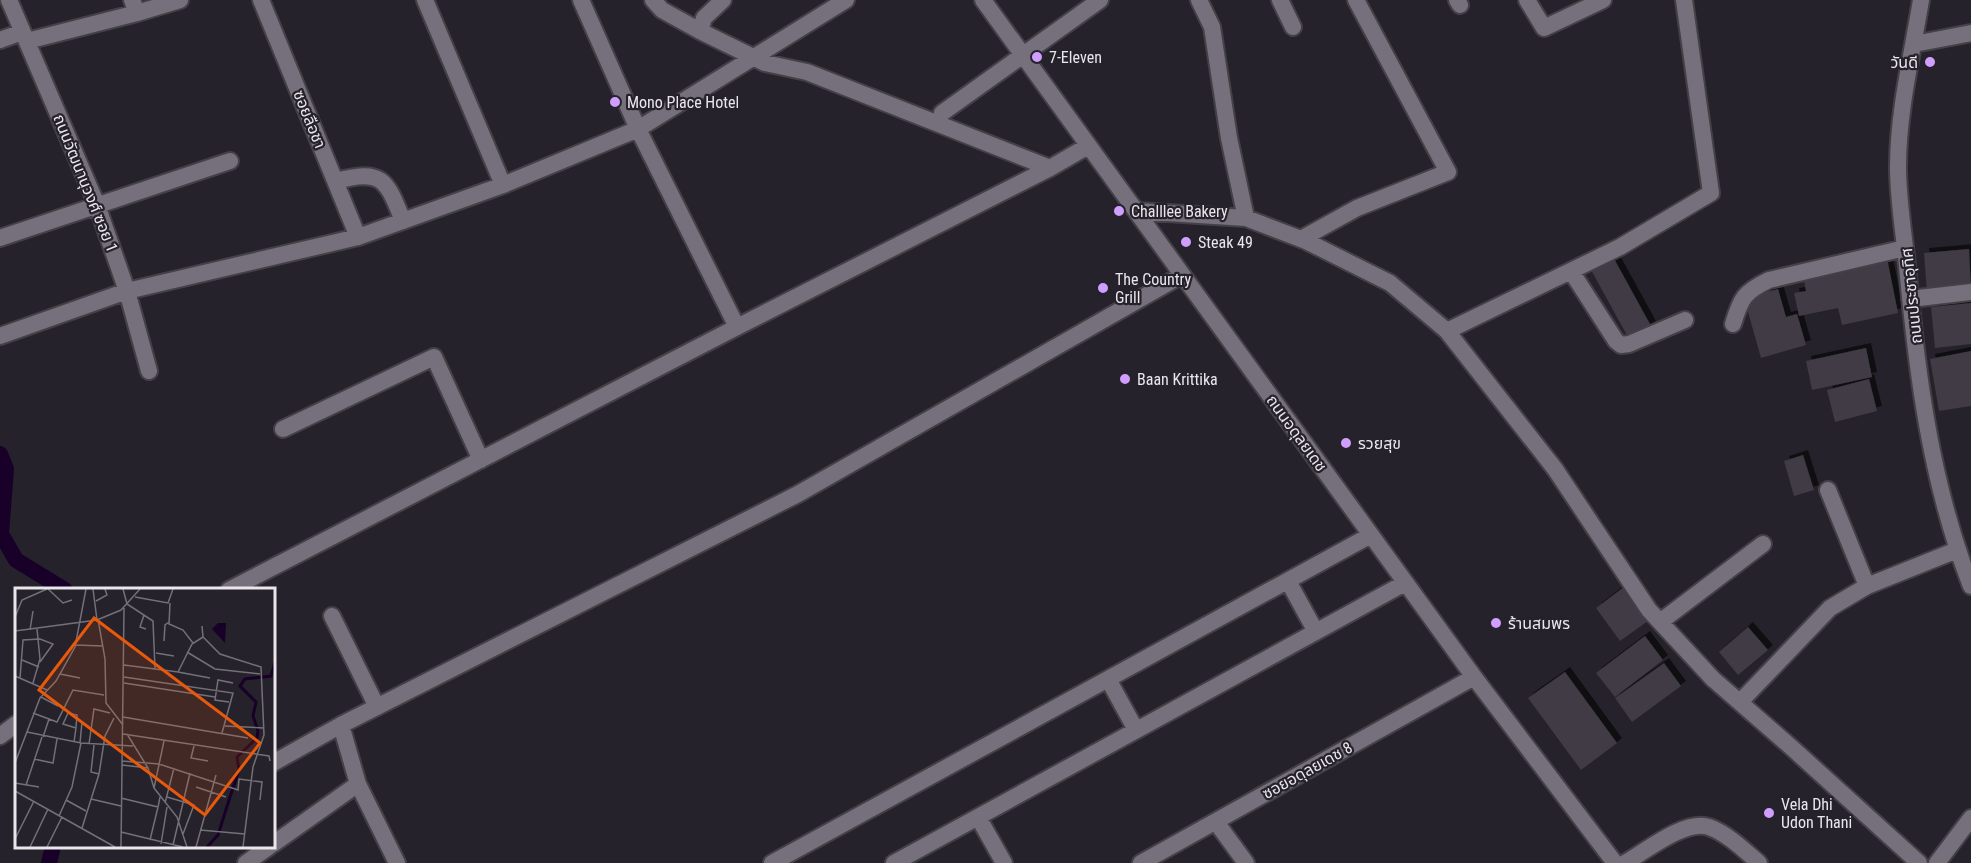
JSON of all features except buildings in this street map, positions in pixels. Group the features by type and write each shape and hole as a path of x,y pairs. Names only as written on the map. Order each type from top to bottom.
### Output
{"street":[{"name":"ถนนวัฒนานุวงศ์ ซอย 1","path":"9,0 97,205 127,291 149,371"},
{"path":"0,40 24,37 135,6 180,0"},
{"name":"ซอยลือชา","path":"261,0 358,237"},
{"path":"425,0 503,185"},
{"path":"581,0 638,129 737,327"},
{"path":"653,0 662,10 765,63 807,72 1050,168"},
{"path":"700,31 704,18 723,0"},
{"path":"0,336 127,291 358,237 503,185 638,129 846,0"},
{"name":"ถนนอดุลยเดช","path":"982,0 1474,677 1615,863"},
{"path":"942,113 1100,0"},
{"path":"1199,0 1212,27 1229,138 1245,218"},
{"path":"1280,0 1293,27"},
{"path":"1301,239 1357,208 1448,172 1356,0"},
{"path":"1527,0 1544,28 1602,0"},
{"path":"1447,332 1620,247 1711,193 1684,0"},
{"name":"ถนนประชาอุทิศ","path":"1921,0 1904,98 1898,167 1910,299 1929,445 1957,550 1971,586"},
{"path":"1914,44 1971,33"},
{"path":"233,588 1050,168 1088,146"},
{"path":"0,238 230,161"},
{"path":"335,181 357,176 376,177 384,183 392,195 403,221"},
{"path":"1136,211 1245,218 1301,239 1390,283 1447,332 1555,469 1649,610 1713,679 1919,863"},
{"path":"1733,324 1740,301 1751,290 1769,280 1905,248"},
{"path":"1571,272 1616,342 1621,345 1629,344 1685,320"},
{"path":"274,762 341,725 798,495 1182,275"},
{"path":"1910,299 1971,292"},
{"path":"283,429 434,357 481,460"},
{"path":"1828,490 1867,586"},
{"path":"772,863 1371,535"},
{"path":"1660,622 1763,544"},
{"path":"1740,702 1830,608 1867,586 1957,550"},
{"path":"1288,581 1316,632"},
{"path":"894,863 1406,583"},
{"path":"332,616 377,707"},
{"name":"ซอยอดุลยเดช 8","path":"1141,863 1474,677"},
{"path":"1108,679 1136,730"},
{"path":"0,736 15,725"},
{"path":"341,725 358,784 397,863"},
{"path":"274,843 358,784"},
{"path":"978,817 1004,863"},
{"path":"1937,863 1971,818"},
{"path":"1215,822 1245,863"},
{"path":"1625,863 1682,829 1696,825 1709,827 1732,840 1759,863"},
{"path":"246,863 267,848"}],"waterway":[{"path":"0,454 6,469 1,534 16,560 62,588"},
{"path":"49,863 53,848"}],"place":[{"name":"7-Eleven","path":"1037,57"},
{"name":"วันดี","path":"1930,62"},
{"name":"Mono Place Hotel","path":"615,102"},
{"name":"Challlee Bakery","path":"1119,211"},
{"name":"Steak 49","path":"1186,242"},
{"name":"The Country Grill","path":"1103,288"},
{"name":"Baan Krittika","path":"1125,379"},
{"name":"รวยสุข","path":"1346,443"},
{"name":"ร้านสมพร","path":"1496,623"},
{"name":"Vela Dhi Udon Thani","path":"1769,813"}]}
